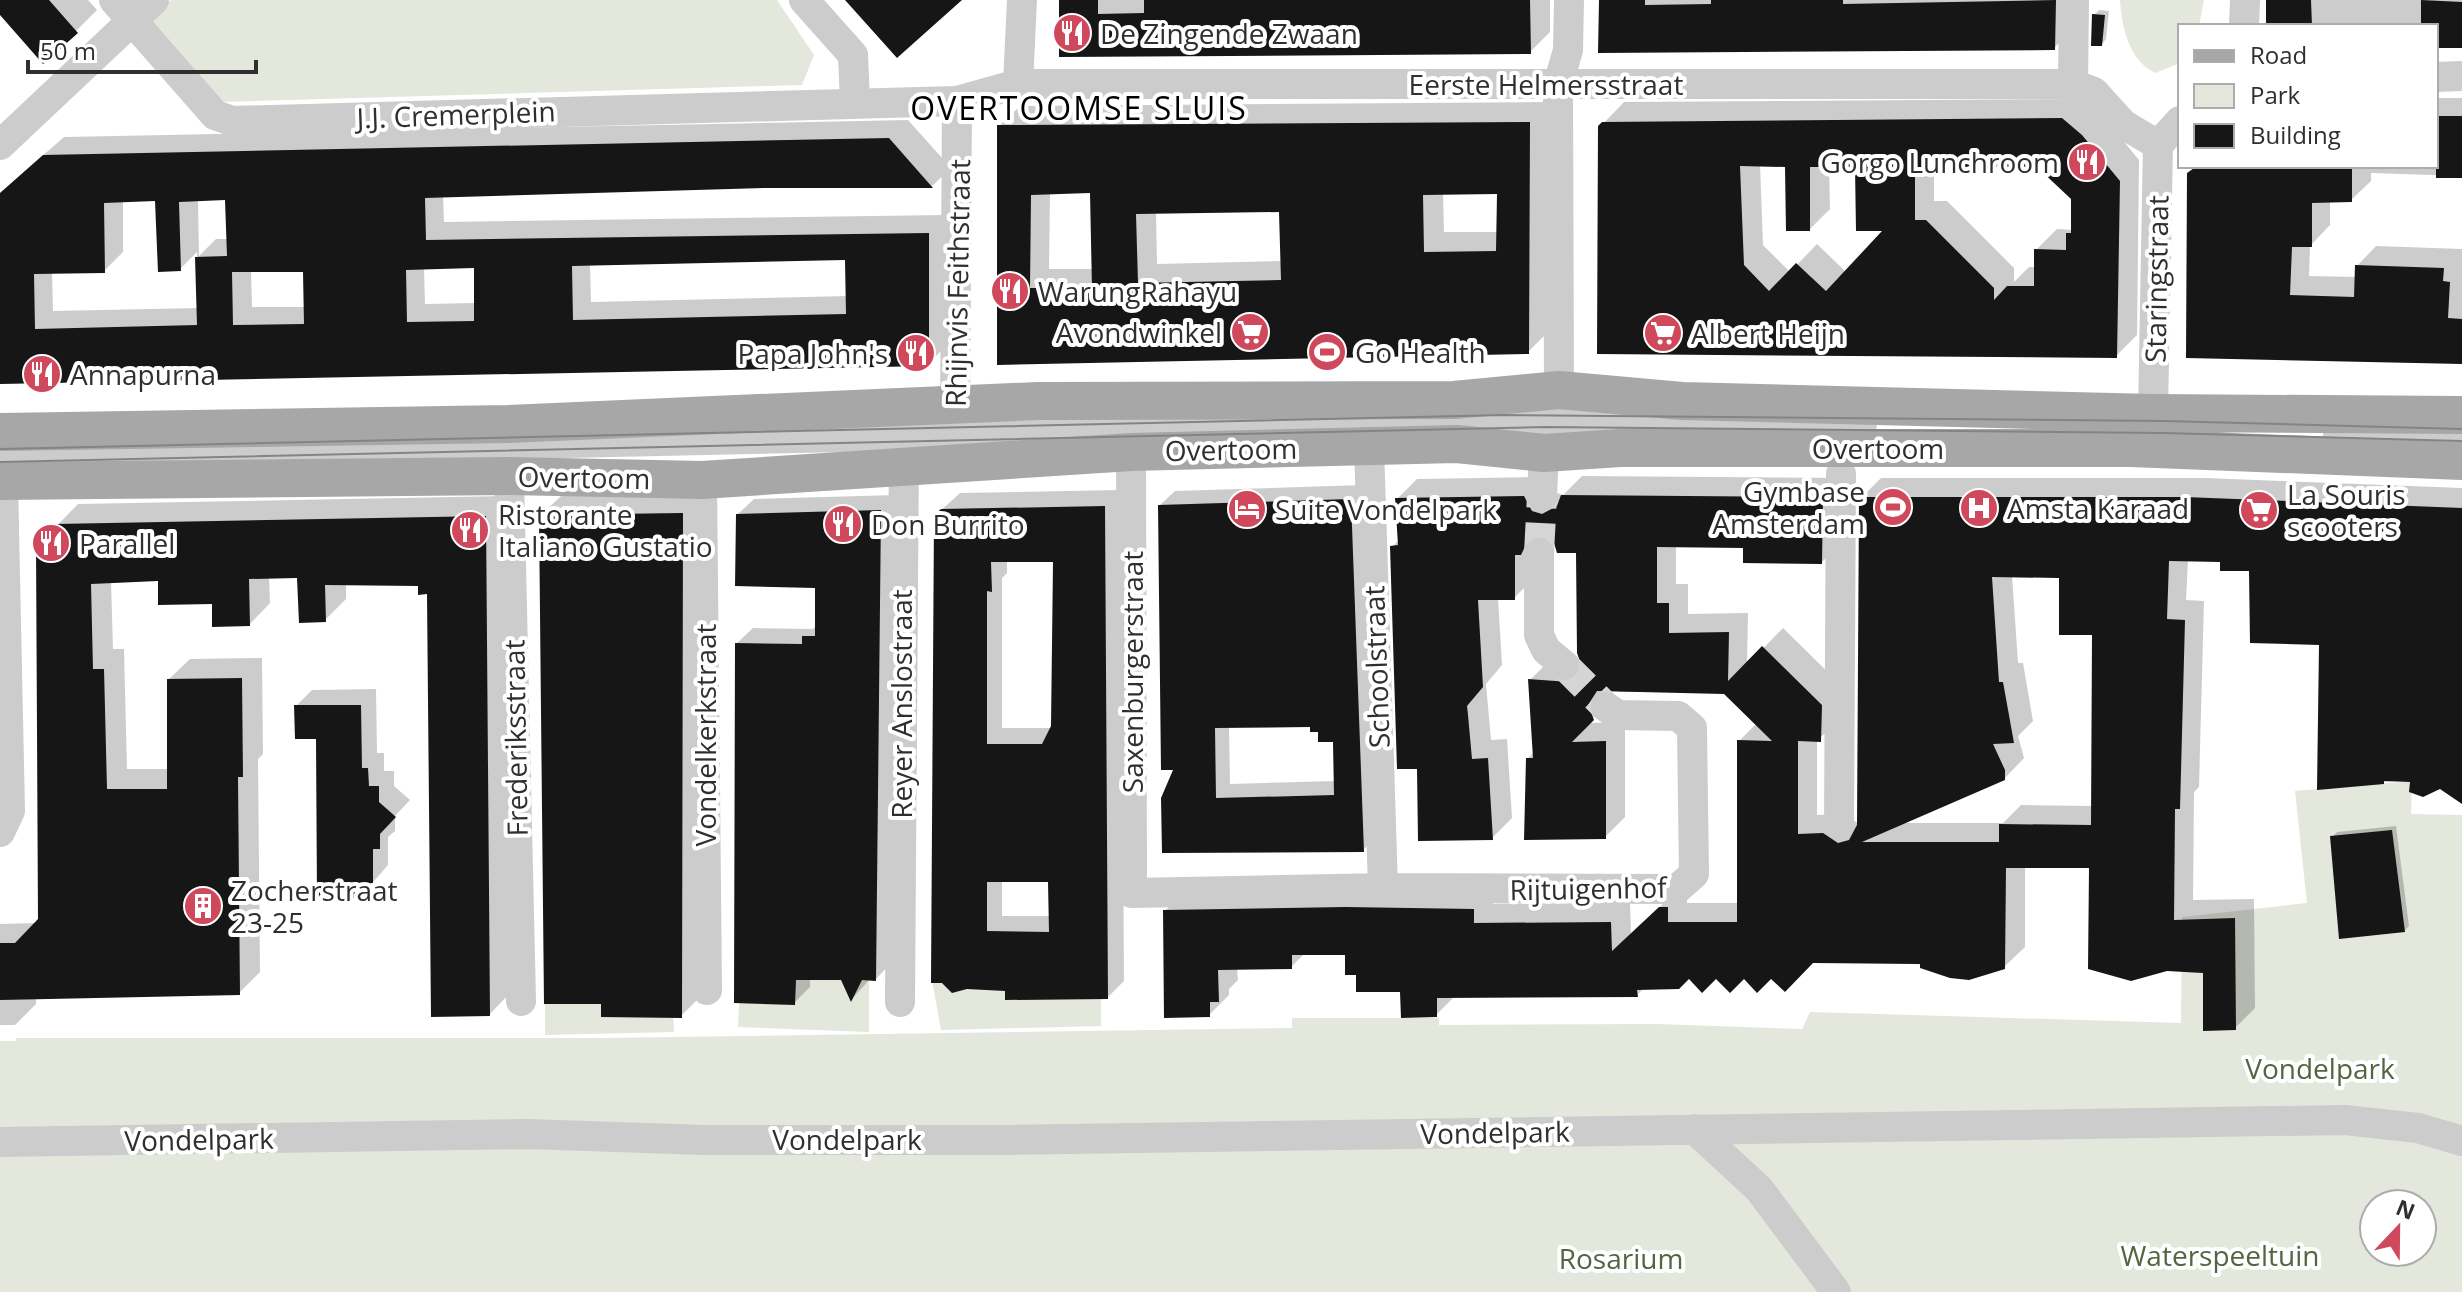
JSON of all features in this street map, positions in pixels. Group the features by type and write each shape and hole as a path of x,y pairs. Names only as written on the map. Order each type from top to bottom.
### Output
{"main road":[{"name":"Overtoom","path":"0,432 508,424 905,436 1454,400 1559,390 1682,401 2153,413 2462,415"},
{"name":"Overtoom","path":"1,473 702,480 905,436 955,434 1131,452 1457,444 1544,453 1620,448 2131,448 2462,461"}],"street":[{"path":"0,145 108,47 123,10 154,0"},
{"path":"804,0 853,55 855,102"},
{"path":"1018,84 1022,0"},
{"path":"1559,390 1558,85 1568,50 1569,0"},
{"path":"2074,0 2084,88 2123,124 2158,145 2178,123"},
{"path":"2244,24 2245,0"},
{"name":"J.J. Cremerplein","path":"123,10 215,115 232,121 957,101 1018,84"},
{"path":"2084,88 2093,46"},
{"path":"2438,77 2462,76"},
{"name":"Eerste Helmersstraat","path":"1018,84 2084,88"},
{"name":"Rhijnvis Feithstraat","path":"955,434 957,101"},
{"name":"Staringstraat","path":"2153,413 2158,145"},
{"name":"Overtoom","path":"955,434 1590,422 2462,435"},
{"name":"Overtoom","path":"1,473 905,436"},
{"name":"Reyer Anslostraat","path":"900,1002 905,436"},
{"name":"Schoolstraat","path":"1369,446 1383,888"},
{"name":"Saxenburgerstraat","path":"1131,452 1132,893"},
{"path":"1542,496 1544,453"},
{"path":"0,832 10,811 1,473"},
{"path":"1839,825 1841,474"},
{"name":"Frederiksstraat","path":"509,476 521,1001"},
{"name":"Vondelkerkstraat","path":"702,480 707,990"},
{"path":"1539,553 1539,635 1546,650 1564,665"},
{"name":"Rijtuigenhof","path":"1132,893 1383,888 1677,889 1694,874 1692,728 1678,716 1618,715 1606,707"},
{"name":"Vondelpark","path":"0,1142 528,1134 705,1140 1007,1140 2345,1120 2418,1128 2462,1141"},
{"path":"1694,1129 1759,1189 1836,1292"}],"green space":[{"path":"171,0 777,0 814,55 802,85 218,102 149,19"},
{"path":"2120,0 2204,0 2199,24 2178,24 2178,64 2155,73 2133,52"},
{"name":"Vondelpark","path":"2412,781 2411,814 2462,815 2462,1292 0,1292 0,1041 16,1041 16,1038 603,1038 1292,1028 1292,1018 1439,1018 1439,1025 1656,1024 1802,1029 1810,1012 2181,1023 2182,917 2307,903 2295,791"},
{"path":"790,972 869,972 869,1032 738,1027 740,990"},
{"path":"931,974 1101,990 1101,1026 941,1030"},
{"path":"545,997 673,1010 674,1032 545,1035"}],"building":[{"path":"0,0 49,0 78,33 43,64 0,15"},
{"path":"845,0 962,0 897,58"},
{"path":"1059,0 1098,0 1098,14 1144,13 1144,0 1530,0 1531,54 1059,57"},
{"path":"1599,0 1645,0 1645,5 1711,4 1711,0 1843,0 1843,4 2056,0 2055,50 1598,53"},
{"path":"2266,0 2311,0 2312,24 2266,24"},
{"path":"2421,0 2462,2 2462,48 2438,48 2438,24 2421,24"},
{"path":"2092,14 2105,15 2102,46 2091,46"},
{"path":"2438,116 2462,116 2462,178 2436,178"},
{"path":"2062,118 2082,135 2120,181 2117,358 1597,354 1598,126 1602,122","holes":["1740,166 1785,167 1786,231 1810,231 1810,167 1855,167 1856,231 1882,231 1826,291 1796,263 1769,291 1744,265","1915,167 2037,167 2071,199 2071,233 2066,233 2066,250 2034,249 2034,286 2007,286 1994,300 1994,288 1926,220 1915,220"]},
{"path":"1530,122 1529,354 997,365 997,125","holes":["1090,193 1092,288 1030,288 1031,195","1497,194 1496,251 1424,252 1423,195","1279,212 1281,280 1138,283 1136,214"]},
{"path":"889,138 933,188 765,188 425,198 426,240 929,233 929,366 0,384 0,193 43,155","holes":["225,200 227,256 195,257 197,325 35,329 34,274 105,273 104,203 155,201 158,272 181,271 179,202","845,260 846,314 573,320 572,266","474,268 474,321 407,322 406,270","232,272 303,272 304,324 233,325"]},
{"path":"2194,168 2352,168 2352,202 2312,203 2312,247 2292,247 2290,295 2354,297 2355,265 2444,268 2443,281 2450,282 2448,318 2462,319 2462,364 2186,358 2187,173"},
{"path":"1561,495 1823,497 1822,564 1743,563 1743,548 1657,547 1657,603 1669,603 1669,633 1729,632 1728,681 1762,646 1822,705 1821,742 1798,741 1798,834 1823,833 1838,843 1849,840 1857,825 1859,497 2184,497 2462,508 2462,804 2440,789 2423,797 2409,792 2410,782 2384,781 2384,784 2317,790 2319,645 2250,643 2249,571 2220,571 2220,562 2169,561 2167,619 2185,620 2180,809 2175,809 2174,920 2235,918 2236,1030 2203,1031 2203,973 2167,971 2131,981 2088,969 2089,868 2006,868 2005,969 1969,980 1950,978 1920,968 1920,964 1813,963 1785,992 1771,979 1757,993 1744,979 1730,993 1716,979 1702,993 1689,979 1679,989 1637,990 1638,997 1437,998 1437,1017 1401,1018 1400,992 1356,992 1356,975 1345,975 1345,955 1292,955 1292,969 1218,970 1219,1002 1210,1002 1210,1017 1164,1018 1163,910 1346,907 1474,909 1474,923 1611,922 1612,951 1659,907 1668,907 1668,922 1737,922 1737,740 1772,741 1724,694 1597,691 1588,705 1594,720 1572,742 1606,741 1606,839 1524,840 1526,758 1533,758 1528,679 1569,682 1577,677 1582,667 1577,653 1576,553 1557,553 1554,543 1540,535 1529,538 1521,555 1515,555 1515,600 1478,600 1483,687 1467,706 1472,759 1488,758 1493,840 1418,841 1417,769 1397,769 1390,546 1398,545 1395,498 1524,496 1532,511 1542,514 1557,506","holes":["1992,577 2059,578 2059,635 2092,635 2091,825 1999,824 1999,842 1862,842 2005,780 2005,770 1993,744 2014,743 2003,682 1999,682"]},
{"path":"1351,499 1364,852 1162,853 1161,798 1173,770 1161,770 1158,505","holes":["1310,727 1310,732 1318,732 1318,742 1333,742 1334,795 1216,798 1215,728"]},
{"path":"1105,506 1108,999 1005,1000 1005,991 967,989 952,993 942,983 931,983 934,515 941,509","holes":["991,562 1053,562 1051,726 1042,744 987,744 987,591 992,592","987,882 1048,882 1049,932 987,931"]},
{"path":"881,510 876,981 862,980 851,1002 841,980 796,980 795,1005 734,1003 735,643 802,644 802,636 815,636 815,588 735,586 736,514"},
{"path":"683,513 682,1018 601,1017 601,1004 544,1004 539,515"},
{"path":"486,516 490,1016 431,1017 427,594 418,595 418,586 325,585 326,622 299,623 297,578 249,579 250,626 212,627 212,604 158,605 158,581 91,584 93,669 104,669 107,789 167,789 167,679 242,678 243,777 238,777 240,995 0,1000 0,943 15,943 38,919 36,544 55,524"},
{"path":"294,705 361,705 362,768 368,768 369,786 379,786 379,802 396,817 380,834 380,849 373,849 373,883 362,883 362,898 317,898 316,739 295,739"},
{"path":"2392,830 2405,932 2339,939 2330,836"}],"tunnel":[{"path":"1539,553 1542,496"},
{"path":"1564,665 1606,707"}],"tram line":[{"path":"0,449 1504,415 2164,421 2462,429"},
{"path":"0,462 1544,427 2163,433 2462,441"}],"place":[{"name":"De Zingende Zwaan","path":"1072,33"},
{"name":"Gorgo Lunchroom","path":"2087,162"},
{"name":"WarungRahayu","path":"1010,291"},
{"name":"Avondwinkel","path":"1250,332"},
{"name":"Albert Heijn","path":"1663,333"},
{"name":"Go Health","path":"1327,352"},
{"name":"Papa John's","path":"916,353"},
{"name":"Annapurna","path":"42,374"},
{"name":"Gymbase Amsterdam","path":"1893,507"},
{"name":"Amsta Karaad","path":"1979,508"},
{"name":"Suite Vondelpark","path":"1247,509"},
{"name":"La Souris scooters","path":"2259,510"},
{"name":"Don Burrito","path":"843,524"},
{"name":"Ristorante Italiano Gustatio","path":"470,530"},
{"name":"Parallel","path":"51,543"},
{"name":"Zocherstraat 23-25","path":"203,906"}],"district":[{"name":"OVERTOOMSE SLUIS","path":"1079,107"}],"park label":[{"name":"Waterspeeltuin","path":"2220,1255"},
{"name":"Rosarium","path":"1621,1258"}]}
